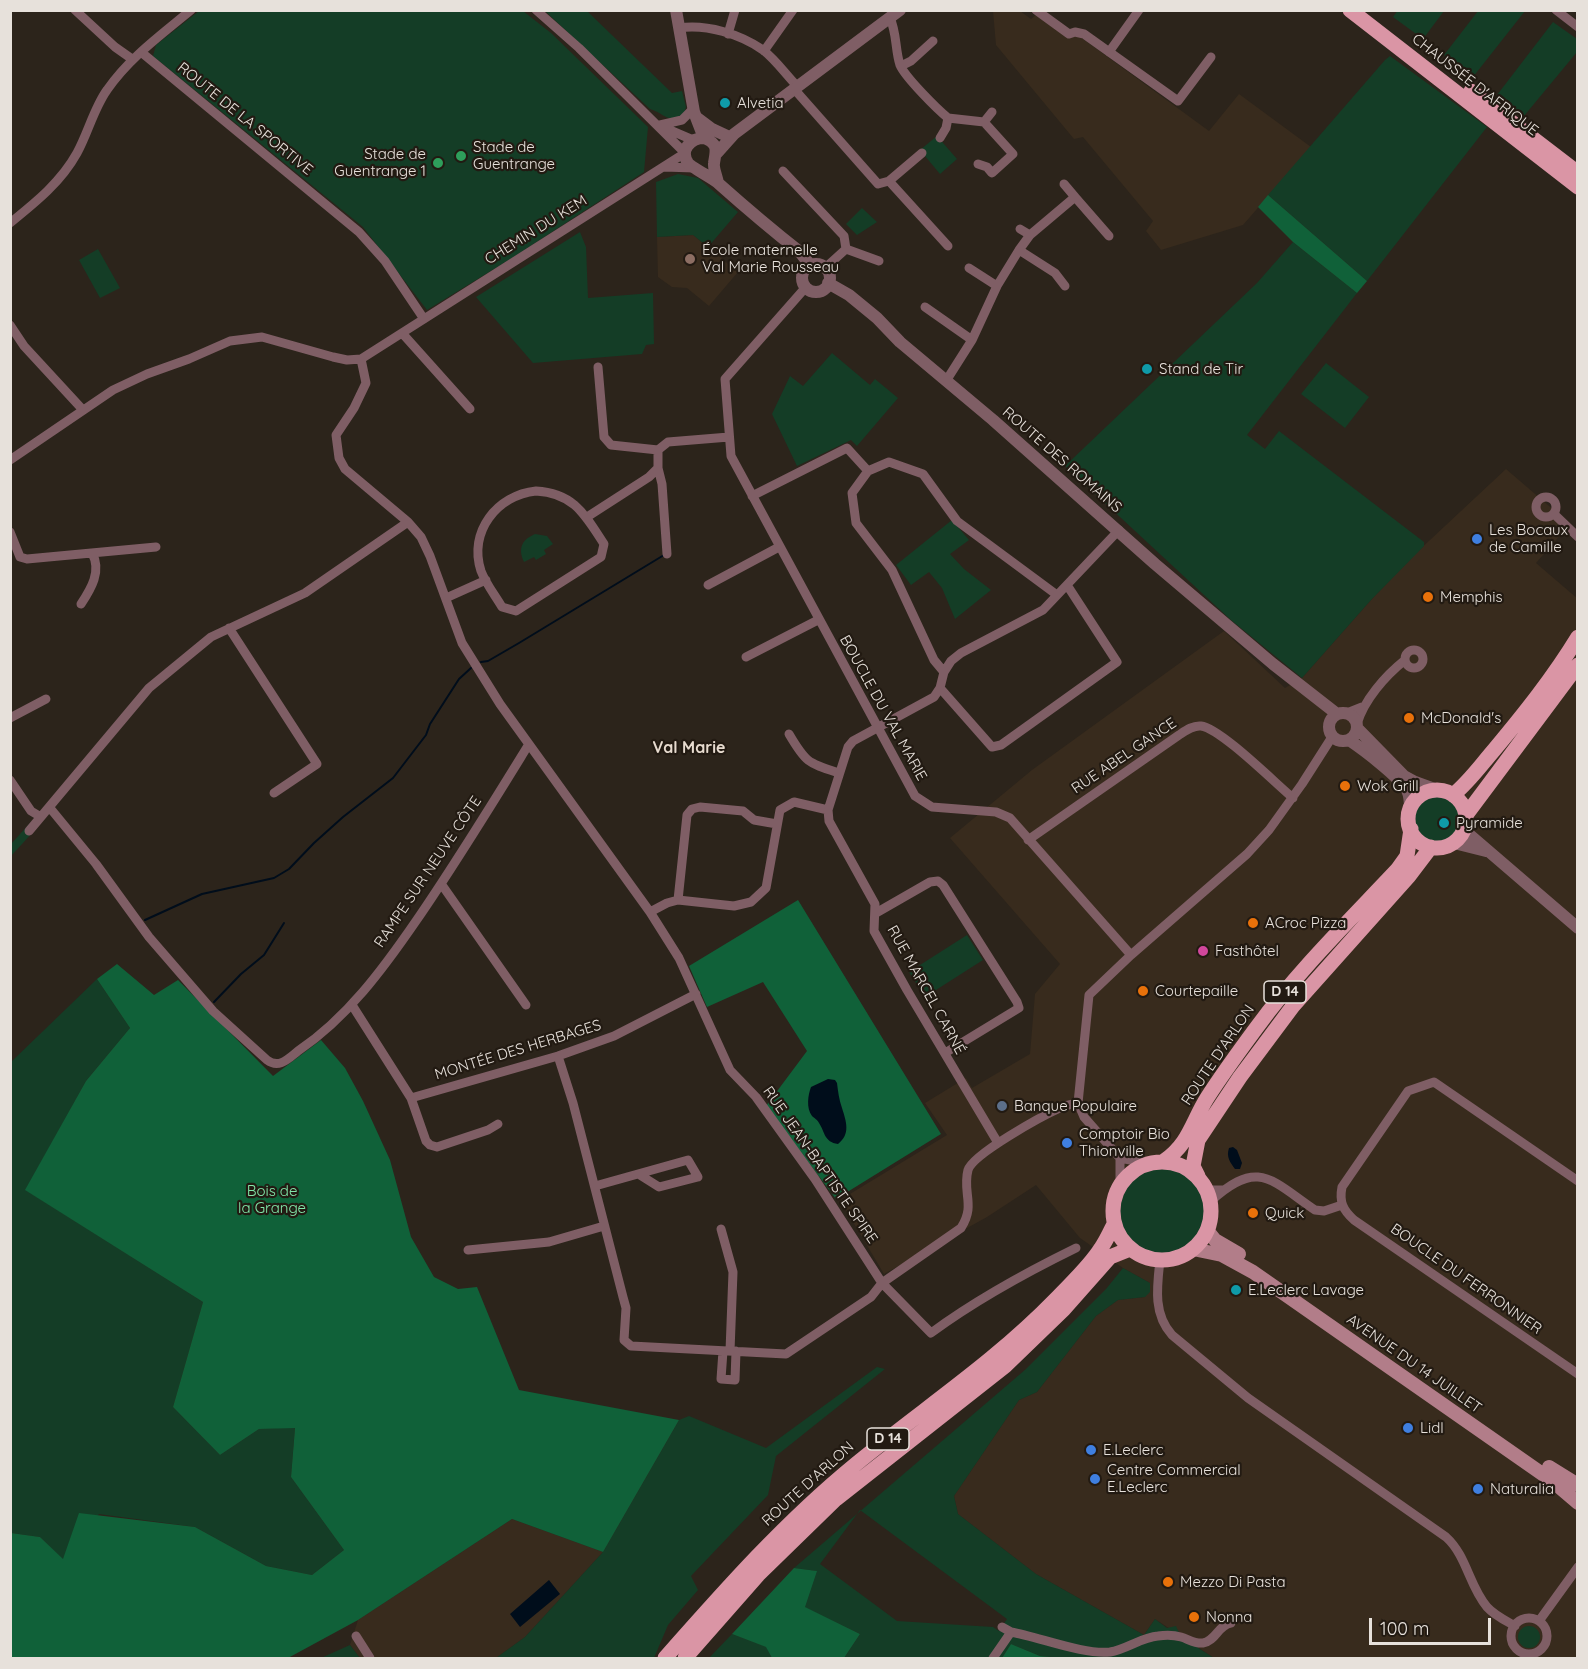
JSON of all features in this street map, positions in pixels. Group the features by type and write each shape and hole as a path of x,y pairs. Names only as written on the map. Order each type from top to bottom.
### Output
{"main road":[{"name":"CHAUSSÉE D'AFRIQUE","path":"1350,10 1578,187"},
{"name":"CHAUSSÉE D'AFRIQUE","path":"1367,10 1578,173"},
{"path":"1453,795 1521,718 1548,683 1578,637"},
{"path":"1465,823 1464,807 1453,795 1437,790 1426,792 1416,799 1410,809 1408,819 1410,830 1422,844 1443,847 1454,843 1465,823 1572,677 1578,664"},
{"name":"ROUTE D'ARLON","path":"1164,1161 1178,1151 1206,1100 1259,1024 1297,977 1407,856 1410,830"},
{"name":"ROUTE D'ARLON","path":"1198,1176 1193,1166 1198,1140 1246,1068 1293,1006 1409,876 1431,847"},
{"path":"1164,1161 1183,1165 1198,1176 1209,1195 1212,1213 1207,1230 1193,1249 1175,1259 1160,1260 1144,1257 1130,1249 1120,1238 1114,1224 1113,1201 1120,1183 1130,1172 1146,1163 1164,1161"},
{"name":"ROUTE D'ARLON","path":"664,1659 761,1551 810,1503 856,1464 972,1375 1017,1336 1076,1278 1102,1248 1114,1224"},
{"name":"AVENUE DU 14 JUILLET","path":"1207,1230 1215,1240 1257,1263 1563,1478 1578,1485"},
{"name":"ROUTE D'ARLON","path":"684,1659 758,1575 836,1499 1005,1366 1064,1309 1110,1257 1130,1249"},
{"name":"AVENUE DU 14 JUILLET","path":"1193,1249 1222,1255 1253,1272 1551,1479 1578,1503"}],"street":[{"path":"75,10 115,47 132,59"},
{"path":"10,223 56,183 76,154 105,92 132,59 191,10"},
{"path":"536,10 579,48 656,123 672,132 702,139 714,145 718,183"},
{"path":"675,10 694,113 702,139"},
{"path":"728,34 735,10"},
{"path":"764,51 793,10"},
{"path":"1036,10 1069,34 1075,32 1084,34 1178,101 1210,57"},
{"path":"1109,52 1139,10"},
{"path":"1556,10 1578,27"},
{"path":"895,14 893,26 901,66 937,109 948,118 984,122 1016,154 992,173 987,167 978,164"},
{"path":"664,167 697,169 710,167 731,135 895,14"},
{"path":"679,28 705,27 747,41 764,51 878,184 889,181 922,153"},
{"path":"901,66 911,61 933,41"},
{"name":"ROUTE DE LA SPORTIVE","path":"141,52 359,232 385,261 424,319"},
{"path":"984,122 992,112"},
{"path":"656,123 682,120 694,113"},
{"path":"694,113 712,129 731,135"},
{"path":"940,138 946,128 948,118"},
{"path":"656,123 660,130 685,153 687,161 718,183 800,252 810,265"},
{"path":"685,153 688,145 702,139 731,135"},
{"name":"CHEMIN DU KEM","path":"361,359 685,153"},
{"path":"783,171 844,236 846,249"},
{"path":"889,181 948,246"},
{"path":"1064,184 1109,236"},
{"path":"946,381 972,340 997,286 1019,250 1030,235 1075,197"},
{"path":"1020,229 1030,235"},
{"path":"846,249 879,261"},
{"path":"825,268 846,249"},
{"path":"1019,250 1054,273 1065,286"},
{"path":"818,264 825,268 829,275 828,283 818,291 811,291 806,287 802,275 810,265 818,264"},
{"path":"969,268 997,286"},
{"name":"ROUTE DES ROMAINS","path":"828,283 856,300 900,342 1273,664 1312,703 1330,731"},
{"name":"BOUCLE DU VAL MARIE","path":"806,287 725,379 731,456 915,796 932,807 996,812 1010,818 1131,955"},
{"path":"925,306 972,340"},
{"path":"10,325 24,346 83,410"},
{"path":"402,333 470,409"},
{"path":"10,460 113,390 230,340 262,337 333,357 347,360 361,359"},
{"name":"RUE JEAN-BAPTISTE SPIRE","path":"361,359 366,383 354,408 336,435 339,458 354,478 408,522 421,537 462,643 500,704 650,912 679,958 730,1070 756,1098 791,1145 882,1283 931,1333 967,1306 1010,1281 1076,1248"},
{"path":"597,367 604,437 611,445 658,450 668,442 729,437"},
{"path":"752,496 847,448 868,471"},
{"path":"658,450 668,554"},
{"path":"944,672 934,660 892,570 856,523 852,493 868,471 889,462 923,474 957,521 1057,596"},
{"path":"587,517 649,477 658,468"},
{"path":"536,491 558,495 573,503 587,517 604,544 601,557 516,611 502,607 486,580 478,550 482,530 489,516 499,505 514,496 536,491"},
{"path":"1554,514 1578,537"},
{"path":"29,831 149,688 211,637 305,592 408,522"},
{"path":"650,912 678,900 734,906 751,902 766,888 780,810 794,802 828,810 848,747 853,741 934,698 951,661 961,653 1043,610 1119,531"},
{"path":"10,532 20,556 32,559 156,547"},
{"path":"708,585 779,547"},
{"path":"81,604 95,580 96,561 92,553"},
{"path":"446,598 486,580"},
{"path":"940,688 992,747 1001,745 1117,662 1067,585"},
{"path":"746,657 818,620"},
{"path":"229,628 318,765 274,793"},
{"path":"1330,731 1340,741 1353,737 1362,707 1397,666 1405,660"},
{"name":"ROUTE DES ROMAINS","path":"1273,664 1342,714 1352,716 1363,736 1404,776 1437,790"},
{"path":"10,718 46,699"},
{"path":"1146,1163 1120,1158 1084,1117 1078,1103 1089,995 1131,955 1247,854 1293,798 1330,731 1333,717 1362,707"},
{"name":"RUE ABEL GANCE","path":"1028,840 1194,726 1201,726 1218,734 1293,798"},
{"path":"789,734 803,759 839,773"},
{"path":"1349,740 1406,789 1410,797 1410,809"},
{"name":"RAMPE SUR NEUVE CÔTE","path":"50,808 96,864 148,937 213,1011 272,1064 278,1064 304,1047 352,1005 396,950 442,885 529,744"},
{"path":"10,780 31,811 41,817"},
{"path":"678,900 687,815 692,808 743,811 754,820 777,824"},
{"name":"RUE MARCEL CARNÉ","path":"828,810 829,821 875,904 874,931 998,1143"},
{"path":"1465,823 1487,852 1578,928"},
{"path":"1454,843 1487,852"},
{"path":"876,913 930,882 938,881 943,885 1017,1002 1019,1008 945,1053"},
{"path":"442,885 526,1005"},
{"name":"MONTÉE DES HERBAGES","path":"411,1098 558,1056 614,1036 696,994"},
{"path":"352,1005 411,1098 426,1141 430,1145 437,1147 488,1130 498,1124"},
{"path":"558,1056 573,1103 626,1308 624,1340 631,1346 786,1354 871,1297 882,1283 961,1228 967,1220 970,1208 966,1180 969,1167 977,1158 998,1143 1061,1107 1078,1103"},
{"path":"1209,1195 1254,1175 1267,1177 1315,1210 1324,1211 1342,1205 1341,1187 1408,1091 1434,1082 1578,1181"},
{"path":"1120,1158 1120,1183"},
{"path":"595,1186 688,1160 698,1177 659,1187 640,1174"},
{"name":"BOUCLE DU FERRONNIER","path":"1342,1205 1354,1220 1578,1374"},
{"path":"468,1250 549,1242 604,1226"},
{"path":"721,1230 733,1272 730,1351"},
{"path":"1160,1260 1158,1303 1162,1322 1172,1335 1248,1398 1456,1546 1474,1587 1489,1610 1515,1626"},
{"path":"1539,1622 1578,1567"},
{"path":"1526,1619 1539,1622 1546,1629 1546,1642 1541,1650 1531,1654 1515,1647 1512,1637 1515,1626 1526,1619"},
{"path":"1002,1627 1011,1632 1090,1651 1108,1652 1127,1648 1154,1636 1181,1637 1199,1644 1206,1643 1222,1626 1231,1623"},
{"path":"993,1659 1011,1632"},
{"path":"356,1636 370,1659"}],"shaded area":[{"path":"993,11 1020,11 1031,19 1037,14 1079,36 1209,131 1239,94 1311,147 1243,225 1161,250 1146,231 1153,221 1083,137 1074,139 996,45"},
{"name":"École maternelle Val Marie Rousseau","path":"693,235 738,272 709,306 687,288 672,287 658,277 657,237"},
{"path":"1506,469 1570,524 1536,563 1578,599 1577,1658 1214,1658 1155,1619 1144,1635 1036,1574 958,1514 954,1496 1019,1400 1037,1392 1096,1316 1118,1300 1145,1297 1150,1283 1123,1268 1080,1238 1036,1185 987,1217 884,1274 840,1200 947,1135 925,1103 966,1078 972,1088 1030,1054 1035,994 1060,964 950,838 1032,770 1224,631 1285,688 1302,678 1415,554"},
{"path":"512,1519 603,1552 525,1637 496,1658 360,1658 350,1645 358,1620"}],"green space":[{"path":"1398,10 1444,11 1423,39 1393,17"},
{"name":"Stade de Guentrange","path":"199,11 523,11 551,33 648,127 644,172 427,310 363,227 153,56 156,45"},
{"path":"545,11 587,11 672,93 682,91 686,107 683,116 668,118 650,109"},
{"path":"1478,11 1525,11 1473,77 1444,55"},
{"path":"1553,22 1577,39 1577,52 1524,116 1497,95"},
{"path":"1390,56 1487,127 1367,281 1268,195"},
{"path":"937,136 957,159 940,174 920,150"},
{"path":"678,174 698,178 738,212 708,247 693,235 657,237 656,182"},
{"path":"1268,195 1367,281 1357,293 1293,242 1258,207"},
{"path":"862,208 877,222 857,235 846,224"},
{"path":"580,232 586,247 588,298 653,293 654,344 646,345 642,354 533,363 476,297"},
{"path":"1293,242 1357,293 1247,435 1265,449 1279,431 1424,542 1424,546 1371,600 1302,678 1231,620 1065,466 1257,283"},
{"path":"98,249 120,288 100,298 79,260"},
{"path":"832,353 870,385 875,379 898,398 857,446 851,440 797,466 772,414 790,376 803,386"},
{"path":"1326,363 1369,397 1345,428 1301,394"},
{"path":"952,520 969,540 950,554 964,569 991,590 955,619 942,588 929,572 911,585 896,565"},
{"path":"535,534 547,536 553,544 544,550 546,554 536,560 534,557 524,562 521,553 522,545"},
{"path":"1438,794 1455,801 1462,818 1455,835 1438,842 1421,835 1414,818 1421,801"},
{"path":"30,823 34,831 11,856 11,844"},
{"path":"798,900 941,1134 836,1199 766,1106 807,1051 763,982 707,1007 689,966"},
{"path":"967,935 983,960 925,997 909,972"},
{"name":"Bois de la Grange","path":"117,964 154,995 178,980 273,1076 321,1040 345,1068 390,1160 411,1237 434,1277 458,1289 477,1287 519,1390 679,1420 603,1552 512,1519 358,1620 288,1658 11,1658 11,1533 40,1537 63,1559 79,1513 195,1527 266,1566 312,1575 344,1550 291,1477 295,1428 259,1429 220,1455 173,1407 203,1302 25,1190 86,1081 130,1028 97,979"},
{"path":"97,979 130,1028 86,1081 26,1190 203,1302 173,1407 220,1455 259,1429 295,1427 291,1477 344,1550 312,1575 266,1566 195,1527 99,1514 63,1560 40,1537 11,1533 11,1062"},
{"path":"1161,1168 1178,1172 1192,1181 1201,1195 1205,1212 1201,1229 1192,1243 1178,1252 1161,1256 1144,1252 1130,1243 1121,1229 1117,1212 1121,1195 1130,1181 1144,1172"},
{"path":"1123,1268 1150,1283 1150,1292 1145,1297 1118,1300 1096,1316 1037,1392 1019,1400 954,1496 958,1514 1036,1574 1144,1635 1155,1619 1167,1628 1176,1626 1181,1637 1214,1658 1062,1658 1040,1656 1011,1644 1002,1658 844,1658 860,1634 804,1607 816,1571 794,1568 857,1514 820,1564 897,1621 993,1627 999,1631 1007,1619 861,1511 1026,1369 1106,1289"},
{"path":"877,1367 885,1369 776,1456 768,1495 691,1576 698,1590 668,1625 654,1658 496,1658 525,1637 603,1552 679,1420 689,1416 766,1448"},
{"path":"794,1568 817,1571 805,1607 860,1634 844,1658 772,1658 766,1647 732,1634"},
{"path":"1529,1626 1537,1629 1540,1637 1537,1645 1529,1648 1521,1645 1518,1637 1521,1629"},
{"path":"732,1634 767,1647 772,1658 709,1658"},
{"path":"1011,1644 1040,1656 1062,1658 1002,1658"},
{"path":"350,1645 360,1658 321,1658"}],"water":[{"path":"828,1079 835,1080 837,1083 846,1122 845,1136 838,1144 827,1139 810,1113 808,1105 811,1087"},
{"path":"1233,1147 1237,1150 1242,1163 1240,1169 1235,1169 1229,1159 1229,1148"},
{"path":"549,1580 560,1594 520,1627 510,1614"}],"waterway":[{"path":"481,662 488,661 519,643 664,555"},
{"path":"145,920 202,894 274,878 289,869 343,817 393,778 426,735 430,724 459,679 471,668"},
{"path":"214,1002 241,974 264,955 284,923"}],"place":[{"name":"Alvetia","path":"725,103"},
{"name":"Stade de Guentrange","path":"461,156"},
{"name":"Stade de Guentrange 1","path":"438,163"},
{"name":"École maternelle Val Marie Rousseau","path":"690,259"},
{"name":"Stand de Tir","path":"1147,369"},
{"name":"Les Bocaux de Camille","path":"1477,539"},
{"name":"Memphis","path":"1428,597"},
{"name":"McDonald's","path":"1409,718"},
{"name":"Wok Grill","path":"1345,786"},
{"name":"Pyramide","path":"1444,823"},
{"name":"ACroc Pizza","path":"1253,923"},
{"name":"Fasthôtel","path":"1203,951"},
{"name":"Courtepaille","path":"1143,991"},
{"name":"Banque Populaire","path":"1002,1106"},
{"name":"Comptoir Bio Thionville","path":"1067,1143"},
{"name":"Quick","path":"1253,1213"},
{"name":"E.Leclerc Lavage","path":"1236,1290"},
{"name":"Lidl","path":"1408,1428"},
{"name":"E.Leclerc","path":"1091,1450"},
{"name":"Centre Commercial E.Leclerc","path":"1095,1479"},
{"name":"Naturalia","path":"1478,1489"},
{"name":"Mezzo Di Pasta","path":"1168,1582"},
{"name":"Nonna","path":"1194,1617"}],"district":[{"name":"Val Marie","path":"689,748"}]}
